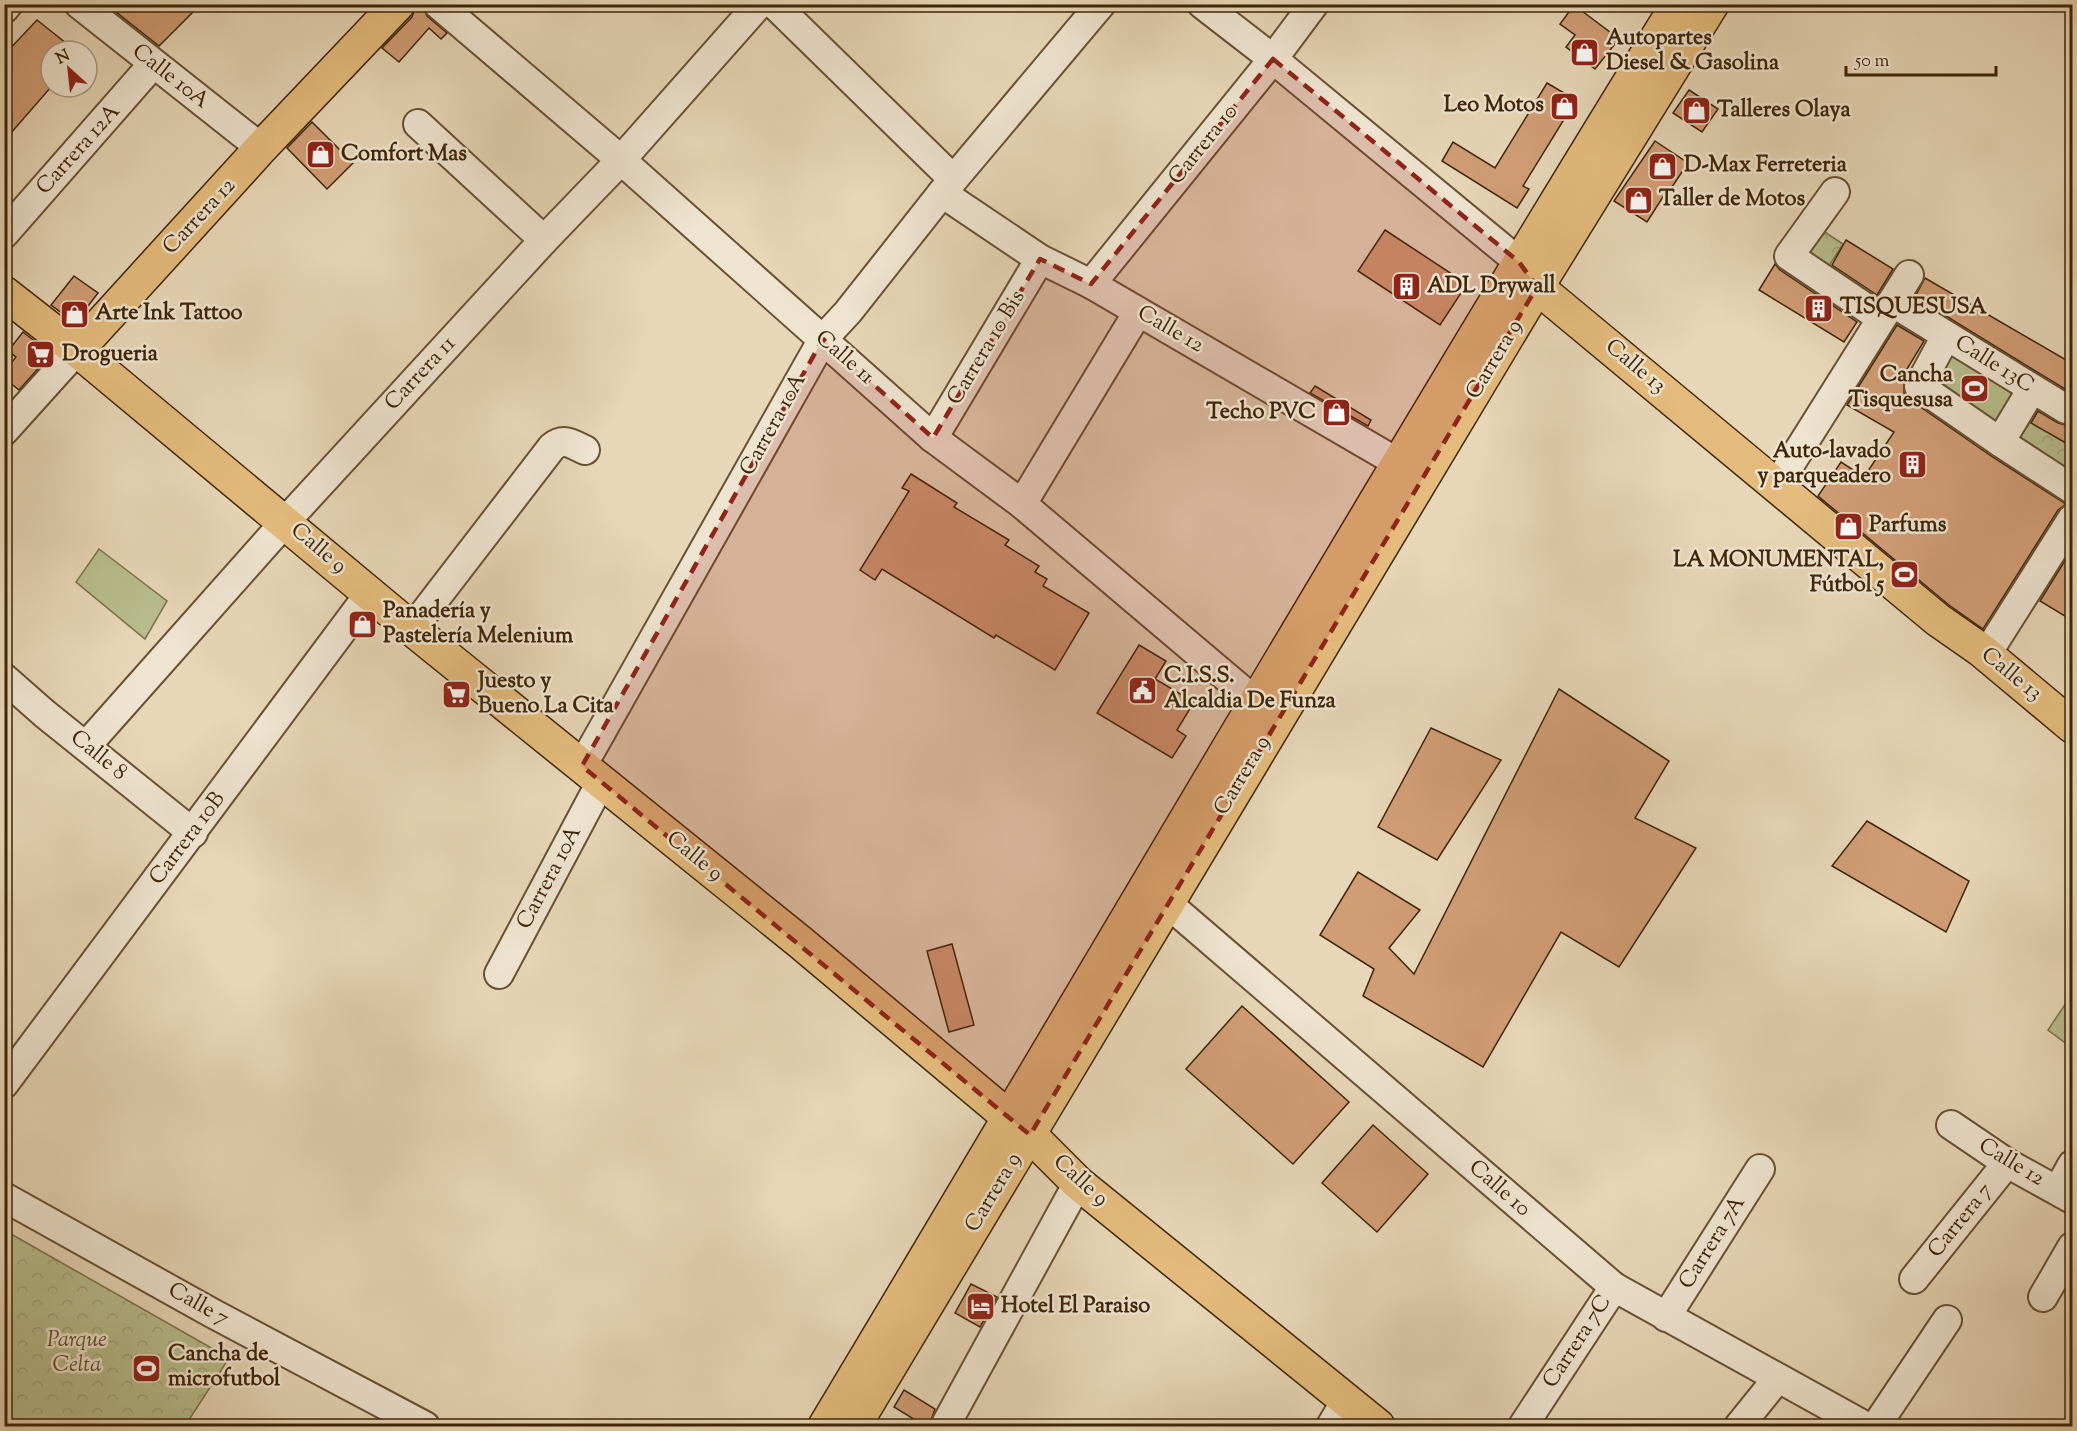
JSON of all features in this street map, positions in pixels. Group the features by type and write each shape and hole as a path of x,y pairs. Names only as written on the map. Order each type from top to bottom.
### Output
{"main road":[{"name":"Carrera 12","path":"77,350 261,148 398,4"},
{"name":"Carrera 9","path":"1020,1126 1167,903 1528,274 1678,4"},
{"name":"Carrera 9","path":"849,1426 1257,703 1400,464 1712,4"},
{"name":"Calle 13","path":"1528,274 1938,620 1986,655 2073,726"},
{"name":"Calle 9","path":"4,293 77,350 412,629 800,942 1020,1126 1078,1183 1339,1413 1378,1426"}],"street":[{"path":"4,9 9,4"},
{"name":"Calle 10A","path":"79,4 261,148"},
{"name":"Calle 11","path":"438,4 621,160 933,438 1022,504 1257,703"},
{"name":"Carrera 11","path":"86,746 285,522 544,240 621,160 759,4"},
{"name":"Calle 12","path":"774,4 947,186 1040,259 1091,284 1400,464"},
{"name":"Carrera 10A","path":"499,974 592,774 823,339 848,312 947,186 1101,4"},
{"name":"Calle 13","path":"1202,4 1272,59 1528,274"},
{"name":"Carrera 10","path":"1091,284 1314,4"},
{"name":"Carrera 12A","path":"4,234 153,64"},
{"path":"417,124 544,240"},
{"name":"Calle 13C","path":"1835,192 1789,256 1886,310 1946,336 2066,409"},
{"name":"Carrera 10 Bis","path":"933,438 1040,259"},
{"path":"1777,485 1909,275"},
{"path":"1022,504 1138,312"},
{"path":"1946,336 1919,386 2073,489"},
{"name":"Carrera 12","path":"4,431 77,350"},
{"path":"2000,442 2032,389"},
{"path":"412,629 552,447 558,442 566,441 585,450"},
{"path":"1986,655 2073,519"},
{"name":"Carrera 10B","path":"4,1084 370,593"},
{"name":"Calle 8","path":"4,678 45,714 193,833"},
{"name":"Calle 10","path":"1167,903 1614,1287 1865,1426"},
{"name":"Calle 12","path":"1951,1125 2007,1163 2065,1194"},
{"name":"Carrera 7","path":"1914,1280 2007,1163"},
{"path":"2065,1194 2073,1166"},
{"name":"Carrera 7A","path":"1666,1317 1760,1169"},
{"path":"945,1426 1078,1183"},
{"name":"Calle 7","path":"4,1197 212,1313 425,1426"},
{"path":"2043,1297 2073,1247"},
{"name":"Carrera 7C","path":"1523,1426 1614,1287"},
{"path":"1876,1426 1947,1320"},
{"path":"1739,1426 1778,1379"}],"highlighted area":[{"path":"1273,59 1519,262 1537,287 1030,1135 582,766 823,339 933,438 1040,259 1091,284"}],"green space":[{"path":"1817,227 1843,244 1825,272 1799,255"},
{"name":"Cancha Tisquesusa","path":"1950,346 2024,391 1998,433 1925,387"},
{"path":"2023,417 2072,447 2070,470 2072,472 2072,507 2000,452"},
{"path":"99,549 167,601 145,639 76,582"},
{"path":"2072,994 2072,1048 2048,1030"},
{"name":"Parque Celta","path":"4,1230 229,1358 185,1426 5,1426"}],"building":[{"path":"106,4 201,4 159,46"},
{"path":"416,4 422,4 427,16 447,33 441,39 429,28 399,62 382,48 412,17"},
{"path":"1574,5 1619,39 1595,69 1566,47 1575,35 1560,24"},
{"path":"37,20 61,39 39,39 41,99 4,141 4,55"},
{"path":"1547,83 1576,100 1523,186 1529,189 1517,208 1442,161 1453,142 1495,168"},
{"name":"Talleres Olaya","path":"1689,90 1718,109 1702,132 1673,113"},
{"name":"Comfort Mas","path":"312,122 353,163 327,189 287,148"},
{"path":"1655,141 1688,163 1647,222 1614,201"},
{"path":"1385,230 1467,284 1440,325 1358,271"},
{"path":"1846,240 1893,269 1877,295 1832,265"},
{"name":"TISQUESUSA","path":"1775,264 1780,270 1857,322 1844,342 1759,290"},
{"path":"74,276 98,293 79,318 70,319 51,305"},
{"path":"1925,278 2073,364 2073,394 1915,297"},
{"path":"1897,325 1924,341 1901,379 1904,381 1904,393 1909,399 2066,504 2058,510 1983,629 1949,605 1818,496 1841,462 1864,477 1894,432 1847,405"},
{"path":"23,332 51,354 19,390 4,378 4,372 16,357 8,351"},
{"path":"1315,386 1371,420 1368,426 1310,393"},
{"path":"2038,411 2058,423 2073,424 2073,447 2031,423"},
{"path":"911,474 957,503 954,507 1009,540 1005,545 1039,566 1035,572 1047,579 1043,586 1089,613 1055,670 996,635 994,638 882,569 875,580 860,570 909,491 902,488"},
{"path":"2069,554 2073,556 2073,621 2040,601"},
{"name":"C.I.S.S. Alcaldia De Funza","path":"1139,645 1166,661 1155,679 1194,702 1177,730 1186,736 1172,758 1097,713"},
{"path":"1559,689 1669,761 1635,818 1696,848 1619,967 1561,932 1483,1067 1363,996 1374,969 1320,935 1358,872 1420,910 1389,948 1414,974"},
{"path":"1431,728 1501,760 1437,860 1378,827"},
{"path":"1867,821 1969,881 1946,932 1832,866"},
{"path":"952,944 974,1025 949,1032 927,951"},
{"path":"1242,1006 1349,1102 1293,1164 1186,1069"},
{"path":"1373,1125 1428,1174 1377,1232 1322,1183"},
{"name":"Hotel El Paraiso","path":"971,1284 997,1297 980,1327 955,1313"},
{"path":"904,1390 935,1409 929,1426 925,1426 894,1407"}],"place":[{"name":"Autopartes Diesel & Gasolina","path":"1585,52"},
{"name":"Leo Motos","path":"1565,106"},
{"name":"Talleres Olaya","path":"1696,111"},
{"name":"Comfort Mas","path":"320,155"},
{"name":"D-Max Ferreteria","path":"1663,166"},
{"name":"Taller de Motos","path":"1638,200"},
{"name":"ADL Drywall","path":"1406,287"},
{"name":"TISQUESUSA","path":"1819,308"},
{"name":"Arte Ink Tattoo","path":"74,314"},
{"name":"Drogueria","path":"41,355"},
{"name":"Cancha Tisquesusa","path":"1974,389"},
{"name":"Techo PVC","path":"1337,413"},
{"name":"Auto-lavado y parqueadero","path":"1912,465"},
{"name":"Parfums","path":"1848,526"},
{"name":"LA MONUMENTAL, Fútbol 5","path":"1905,574"},
{"name":"Panadería y Pastelería Melenium","path":"362,625"},
{"name":"C.I.S.S. Alcaldia De Funza","path":"1143,690"},
{"name":"Juesto y Bueno La Cita","path":"457,695"},
{"name":"Hotel El Paraiso","path":"980,1307"},
{"name":"Cancha de microfutbol","path":"147,1368"}]}
